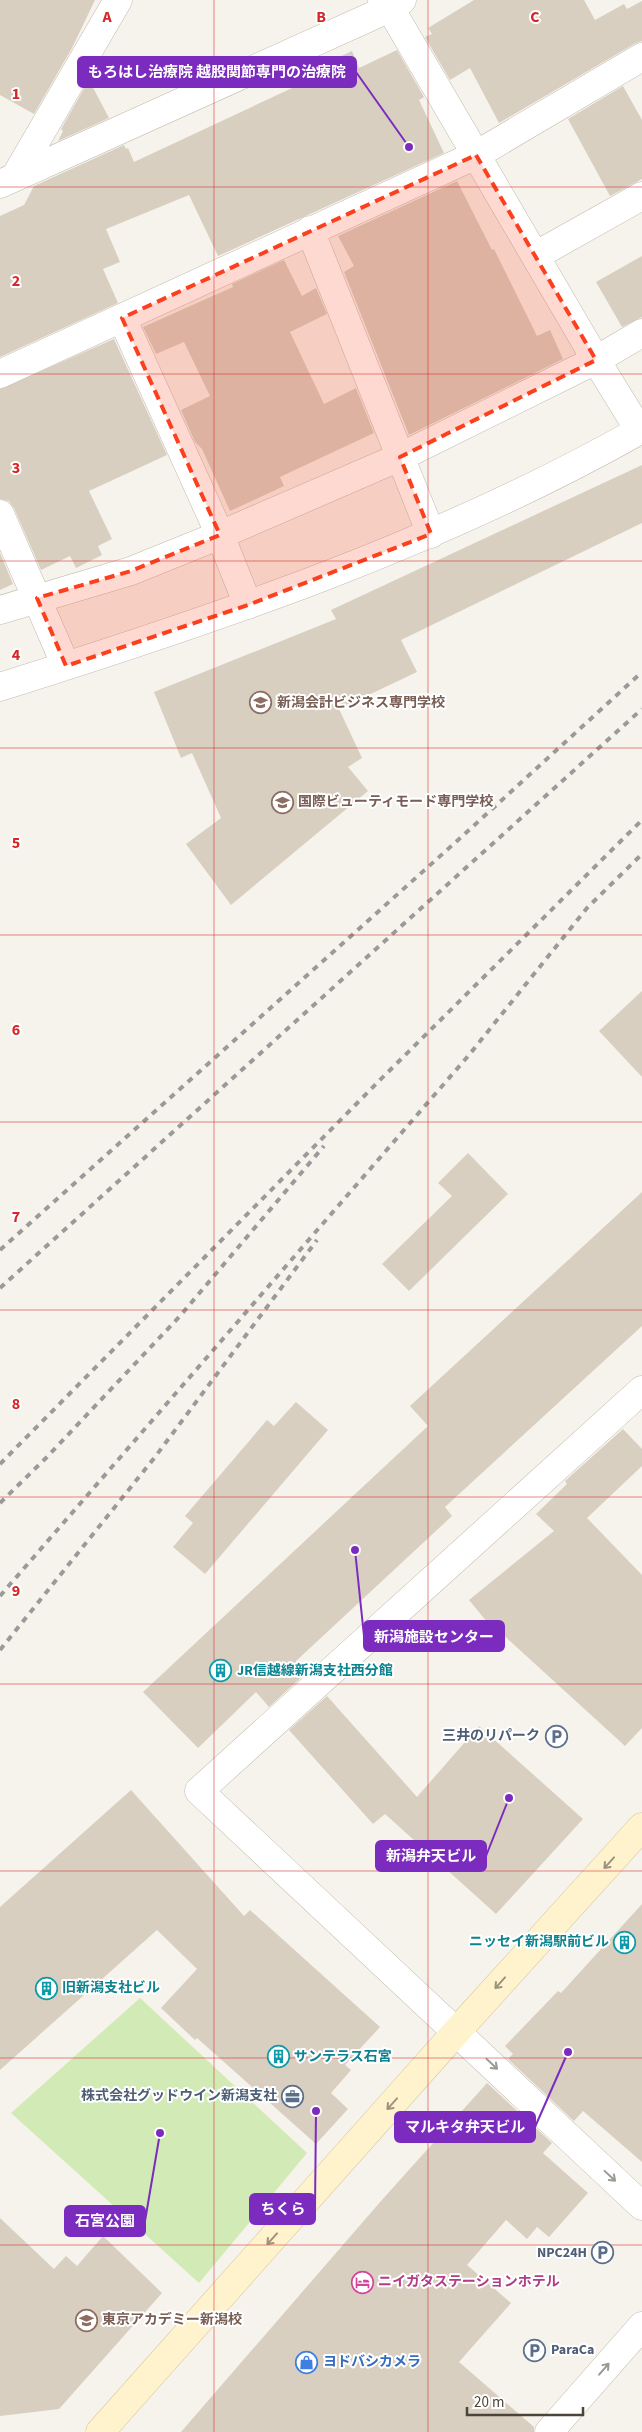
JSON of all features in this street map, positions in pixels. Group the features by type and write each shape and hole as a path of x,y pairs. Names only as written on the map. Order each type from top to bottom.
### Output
{"street":[{"path":"8,180 118,0"},
{"path":"0,687 248,605 431,534 540,483 640,429 596,360 535,256 391,3 8,180"},
{"path":"0,374 476,155 642,57"},
{"path":"535,256 642,196"},
{"path":"310,230 431,534"},
{"path":"122,318 220,534 248,605"},
{"path":"0,610 131,571 400,457 596,360 642,333"},
{"path":"0,514 66,666"},
{"path":"638,1400 199,1791 642,2206"},
{"path":"100,2432 457,2031 642,1827"},
{"path":"549,2432 642,2326"}],"highlighted area":[{"path":"476,155 596,360 400,457 431,534 248,605 66,666 37,598 131,571 220,535 122,318"}],"green space":[{"path":"140,1998 307,2153 199,2283 11,2113"}],"building":[{"path":"0,0 95,0 72,48 34,114 0,95"},
{"path":"474,0 584,0 595,20 624,4 627,9 642,1 642,41 499,123 470,68 450,80 425,37 432,34 428,28"},
{"path":"397,50 424,97 419,100 444,153 218,256 189,195 106,229 120,262 103,269 118,303 0,357 0,216 24,205 34,186 124,145 126,149 128,148 134,162 307,81 303,74 352,51 359,68"},
{"path":"89,80 109,118 58,141 63,131 61,129"},
{"path":"623,86 642,120 642,179 610,196 568,119"},
{"path":"457,181 492,250 494,249 537,336 550,330 563,359 409,435 344,272 354,266 338,236"},
{"path":"642,256 642,317 622,327 596,282"},
{"path":"284,260 302,296 316,288 327,314 290,332 324,404 356,388 374,433 280,477 284,486 230,511 202,449 195,442 181,410 210,396 184,342 156,354 143,327 233,287 232,284"},
{"path":"114,339 167,455 89,491 112,539 98,546 102,555 76,568 70,556 41,570 14,508 9,501 0,499 0,389"},
{"path":"642,465 642,523 401,640 417,672 339,709 362,758 348,767 368,791 231,905 186,844 221,818 192,753 181,758 154,692 336,619 331,610"},
{"path":"0,553 13,584 0,590"},
{"path":"642,991 642,1077 599,1031"},
{"path":"468,1153 508,1194 409,1291 382,1264 452,1196 438,1183"},
{"path":"642,1192 642,1326 445,1507 452,1516 296,1661 306,1673 269,1707 256,1692 198,1748 143,1692 428,1426 410,1406"},
{"path":"296,1402 328,1430 205,1574 173,1547 193,1523 185,1516 267,1420 274,1426"},
{"path":"623,1429 642,1449 642,1466 587,1518 642,1575 642,1728 625,1746 500,1632 497,1634 469,1600 554,1531 536,1514 567,1484 565,1481"},
{"path":"327,1696 417,1797 479,1726 583,1819 496,1914 385,1814 373,1824 289,1730"},
{"path":"131,1790 244,1916 250,1910 380,2027 345,2065 351,2070 331,2093 348,2109 316,2144 197,2038 195,2040 161,2008 197,1969 157,1930 0,2070 0,1907"},
{"path":"642,1904 642,2162 583,2111 574,2121 508,2059 513,2054 505,2046 558,1991 561,1993"},
{"path":"487,2083 552,2143 543,2153 588,2193 549,2237 537,2227 527,2239 506,2220 467,2265 511,2303 459,2362 534,2427 534,2432 181,2432 381,2201"},
{"path":"0,2218 54,2269 66,2256 77,2266 103,2236 162,2293 59,2409 0,2416"}],"railway":[{"path":"0,1250 457,841 642,672"},
{"path":"0,1288 642,709"},
{"path":"0,1464 379,1081 642,820"},
{"path":"0,1596 469,1055 587,908 642,854"},
{"path":"0,1503 47,1457 180,1316 324,1146"},
{"path":"0,1650 155,1457 317,1240"}],"place":[{"name":"もろはし治療院 越股関節専門の治療院","path":"409,147"},
{"name":"新潟会計ビジネス専門学校","path":"261,703"},
{"name":"国際ビューティモード専門学校","path":"282,802"},
{"name":"新潟施設センター","path":"355,1550"},
{"name":"JR信越線新潟支社西分館","path":"221,1671"},
{"name":"三井のリパーク","path":"556,1736"},
{"name":"新潟弁天ビル","path":"509,1798"},
{"name":"ニッセイ新潟駅前ビル","path":"625,1942"},
{"name":"旧新潟支社ビル","path":"46,1988"},
{"name":"マルキタ弁天ビル","path":"568,2052"},
{"name":"サンテラス石宮","path":"278,2057"},
{"name":"株式会社グッドウイン新潟支社","path":"293,2096"},
{"name":"ちくら","path":"316,2111"},
{"name":"石宮公園","path":"160,2133"},
{"name":"NPC24H","path":"603,2253"},
{"name":"ニイガタステーションホテル","path":"362,2282"},
{"name":"東京アカデミー新潟校","path":"86,2320"},
{"name":"ParaCa","path":"535,2350"},
{"name":"ヨドバシカメラ","path":"307,2362"}]}
